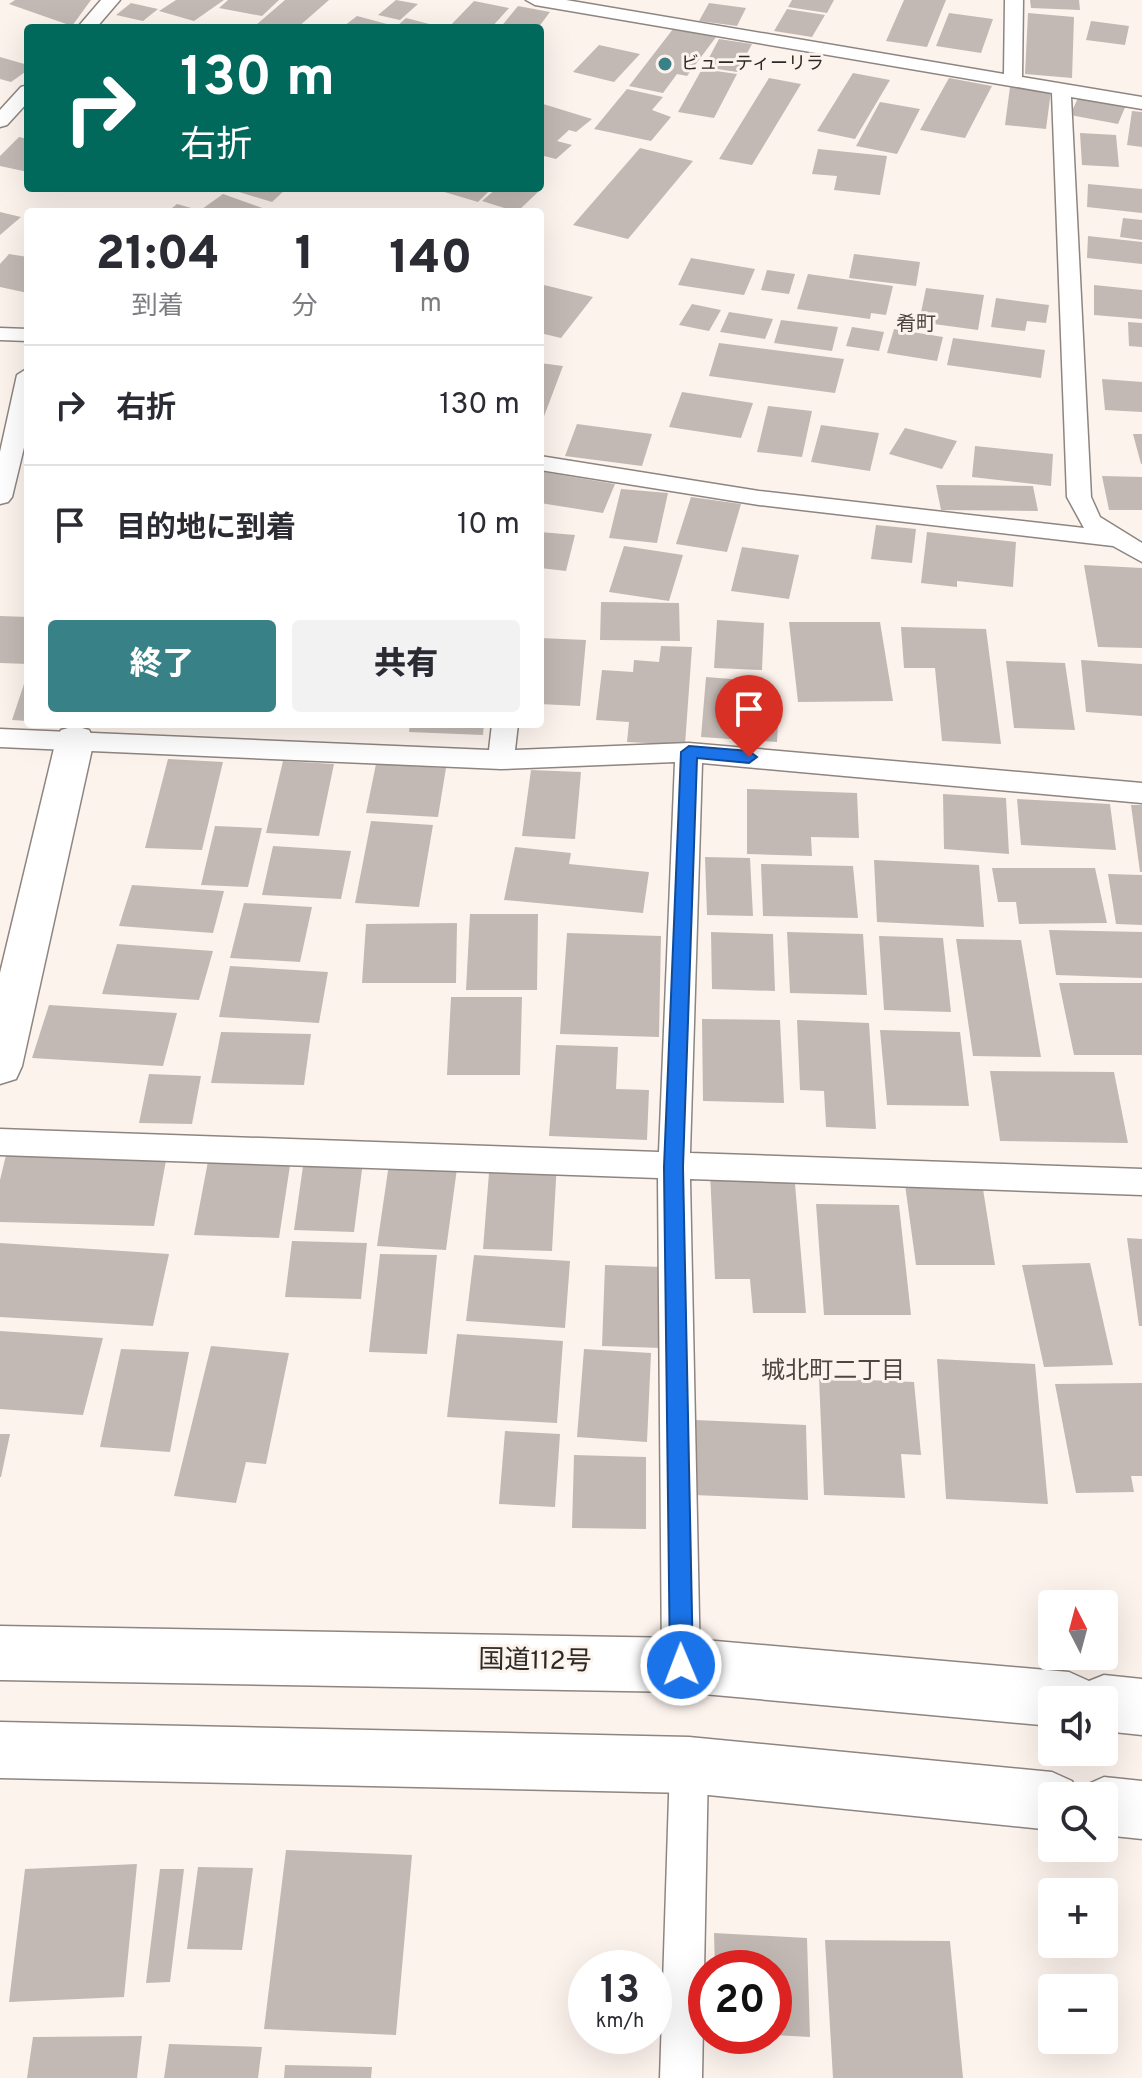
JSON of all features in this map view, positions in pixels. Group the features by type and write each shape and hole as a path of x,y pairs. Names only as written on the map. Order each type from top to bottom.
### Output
{"main road":[{"path":"0,1066 75,740"},
{"name":"国道112号","path":"0,1653 681,1665 1038,1697"},
{"path":"1118,1704 1142,1707"},
{"path":"0,1750 689,1765 1038,1800"},
{"path":"1118,1807 1142,1810"}],"lane":[{"path":"90,24 111,0"},
{"path":"535,0 1142,103"},
{"path":"1013,81 1014,0"},
{"path":"1061,87 1079,497 1090,521 1142,554"},
{"path":"0,121 24,95"},
{"path":"0,334 24,335"},
{"path":"0,497 24,418"},
{"path":"544,464 759,498 1116,539"},
{"path":"501,760 505,728"},
{"path":"0,738 501,760 689,752 1142,793"},
{"path":"681,1665 674,1167 689,752"},
{"path":"0,1142 1142,1182"},
{"path":"681,2078 689,1765"}],"building":[{"path":"15,0 91,0 73,24 9,4"},
{"path":"176,0 224,0 194,21 159,11"},
{"path":"228,0 279,0 262,16 219,8"},
{"path":"285,0 329,0 302,24 257,24"},
{"path":"396,0 418,4 400,20 378,15"},
{"path":"792,0 834,0 827,13 788,7"},
{"path":"904,0 946,0 927,47 886,41"},
{"path":"1030,0 1079,0 1080,10 1031,8"},
{"path":"474,1 509,8 495,24 452,24"},
{"path":"131,3 158,9 143,21 116,15"},
{"path":"709,3 746,8 737,26 699,21"},
{"path":"518,6 550,12 541,24 503,24"},
{"path":"787,9 825,15 812,37 774,31"},
{"path":"949,13 993,19 981,53 936,46"},
{"path":"1028,13 1074,17 1072,78 1025,74"},
{"path":"357,16 387,24 347,24"},
{"path":"406,18 429,24 399,24"},
{"path":"1091,21 1129,26 1125,45 1086,40"},
{"path":"673,29 716,37 687,76 677,74 663,93 629,86"},
{"path":"719,39 752,44 737,72 704,67"},
{"path":"599,45 640,54 614,82 573,72"},
{"path":"0,57 24,64 24,73 11,82 0,79"},
{"path":"702,69 737,74 714,118 678,112"},
{"path":"853,73 890,80 855,139 817,131"},
{"path":"769,78 801,84 752,165 719,159"},
{"path":"949,78 992,86 965,138 920,130"},
{"path":"1010,87 1051,91 1046,129 1005,125"},
{"path":"627,89 663,97 652,110 671,117 651,141 594,129"},
{"path":"1079,96 1126,105 1118,124 1070,115"},
{"path":"880,102 920,109 897,154 856,146"},
{"path":"544,104 592,119 576,132 569,130 557,141 572,145 556,159 544,156"},
{"path":"1132,111 1142,112 1142,147 1127,145"},
{"path":"1080,133 1116,135 1119,167 1082,165"},
{"path":"19,137 24,138 24,171 0,166 0,156"},
{"path":"640,148 693,161 628,239 573,225"},
{"path":"818,149 887,156 880,195 834,190 837,176 812,174"},
{"path":"1088,184 1142,189 1142,213 1087,207"},
{"path":"239,192 283,192 272,202"},
{"path":"444,192 488,192 478,202"},
{"path":"492,192 538,192 521,208 504,208 482,201"},
{"path":"223,194 262,208 203,208"},
{"path":"0,212 21,217 0,235"},
{"path":"1123,218 1142,220 1142,240 1120,237"},
{"path":"1088,236 1142,242 1142,264 1087,258"},
{"path":"9,254 24,256 24,292 0,287 0,264"},
{"path":"854,254 920,262 916,286 849,278"},
{"path":"691,258 755,269 744,295 678,285"},
{"path":"767,270 795,274 789,294 761,290"},
{"path":"808,274 893,286 886,315 871,313 870,319 797,309"},
{"path":"544,285 593,297 561,338 544,334"},
{"path":"1094,285 1142,290 1142,319 1094,315"},
{"path":"926,288 984,295 978,330 919,322"},
{"path":"996,298 1049,305 1046,323 1027,321 1025,331 991,327"},
{"path":"692,304 721,310 709,331 679,325"},
{"path":"729,312 773,319 765,339 720,332"},
{"path":"781,320 838,327 832,351 774,343"},
{"path":"1128,322 1142,323 1142,347 1129,346"},
{"path":"852,327 884,332 879,351 846,346"},
{"path":"894,329 943,337 937,361 887,353"},
{"path":"953,338 1045,350 1041,378 947,365"},
{"path":"719,343 844,359 835,393 709,376"},
{"path":"544,364 563,366 544,416"},
{"path":"1102,379 1142,382 1142,412 1105,410"},
{"path":"682,392 753,403 741,438 669,427"},
{"path":"768,406 812,411 802,457 757,452"},
{"path":"577,424 652,434 642,466 565,456"},
{"path":"821,425 879,433 870,471 811,462"},
{"path":"905,428 957,441 942,469 889,454"},
{"path":"1133,434 1142,434 1142,464 1141,464"},
{"path":"975,446 1053,454 1051,486 972,477"},
{"path":"544,472 615,484 603,513 544,504"},
{"path":"1102,476 1142,477 1142,510 1109,510"},
{"path":"936,485 1033,486 1038,511 941,510"},
{"path":"621,489 668,493 657,543 609,538"},
{"path":"691,497 741,504 727,552 676,544"},
{"path":"876,525 916,529 912,563 871,559"},
{"path":"544,532 575,535 566,571 544,568"},
{"path":"927,532 1016,542 1013,587 957,581 957,587 921,583"},
{"path":"624,546 683,555 669,601 609,592"},
{"path":"742,547 799,555 789,599 731,591"},
{"path":"1084,565 1142,568 1142,648 1098,647"},
{"path":"601,602 679,603 680,641 600,640"},
{"path":"0,616 24,617 24,664 0,663"},
{"path":"717,620 764,623 762,670 714,668"},
{"path":"789,622 880,622 893,701 798,702"},
{"path":"901,627 986,629 1001,744 942,741 935,668 904,668"},
{"path":"544,638 586,640 580,706 544,704"},
{"path":"661,646 692,647 685,745 627,742 629,722 596,720 602,670 633,672 634,660 659,662"},
{"path":"1081,660 1142,664 1142,716 1086,712"},
{"path":"1006,661 1065,663 1075,730 1014,728"},
{"path":"706,677 756,681 755,704 779,706 777,742 701,737"},
{"path":"24,684 24,721 12,720"},
{"path":"410,728 484,728 483,735 409,732"},
{"path":"168,759 223,762 202,850 145,848"},
{"path":"283,761 334,764 319,836 266,833"},
{"path":"376,764 446,768 438,817 366,813"},
{"path":"531,770 581,772 575,839 522,836"},
{"path":"747,789 857,793 859,838 811,837 812,856 747,854"},
{"path":"943,794 1006,798 1009,854 944,849"},
{"path":"1017,799 1110,804 1116,850 1021,845"},
{"path":"1131,805 1142,805 1142,872 1140,872"},
{"path":"371,821 433,825 419,907 355,903"},
{"path":"215,826 262,828 248,887 201,885"},
{"path":"273,846 351,851 341,899 262,895"},
{"path":"515,847 571,853 569,864 649,872 643,913 504,900"},
{"path":"705,857 750,858 753,916 707,915"},
{"path":"874,860 979,865 984,927 877,922"},
{"path":"761,864 853,866 858,918 763,916"},
{"path":"992,868 1095,868 1107,923 1019,924 1016,902 998,902"},
{"path":"1108,874 1142,875 1142,925 1116,924"},
{"path":"132,885 224,891 213,933 119,926"},
{"path":"244,903 312,907 300,962 230,958"},
{"path":"470,914 538,914 537,990 466,990"},
{"path":"457,923 456,983 362,983 366,924"},
{"path":"1049,930 1142,932 1142,978 1056,975"},
{"path":"711,932 773,934 775,991 712,989"},
{"path":"787,932 863,934 867,995 790,993"},
{"path":"567,933 661,936 659,1037 560,1034"},
{"path":"879,936 943,938 951,1012 884,1010"},
{"path":"956,939 1021,940 1041,1057 973,1056"},
{"path":"117,944 213,951 199,1000 102,994"},
{"path":"230,966 328,972 319,1023 219,1017"},
{"path":"1059,983 1142,983 1142,1055 1074,1055"},
{"path":"451,997 522,997 520,1075 447,1075"},
{"path":"49,1005 177,1013 163,1066 32,1058"},
{"path":"702,1019 780,1020 784,1103 703,1101"},
{"path":"797,1020 869,1023 876,1129 826,1127 824,1091 800,1090"},
{"path":"880,1030 960,1032 969,1106 887,1105"},
{"path":"221,1032 311,1034 304,1085 211,1083"},
{"path":"556,1045 618,1047 616,1089 649,1090 647,1140 549,1136"},
{"path":"990,1071 1114,1072 1128,1143 1000,1141"},
{"path":"149,1074 201,1076 192,1124 139,1123"},
{"path":"7,1151 167,1155 154,1226 0,1222 0,1180"},
{"path":"209,1156 291,1159 279,1238 194,1235"},
{"path":"390,1157 458,1161 446,1250 377,1246"},
{"path":"304,1159 363,1162 354,1232 294,1230"},
{"path":"490,1160 557,1162 552,1251 483,1249"},
{"path":"903,1170 980,1170 995,1265 916,1265"},
{"path":"710,1172 794,1172 806,1313 753,1313 750,1279 715,1279"},
{"path":"816,1204 899,1205 911,1315 824,1315"},
{"path":"1127,1238 1142,1239 1142,1326 1139,1326"},
{"path":"292,1241 367,1243 361,1299 285,1297"},
{"path":"0,1243 169,1254 153,1326 0,1317"},
{"path":"380,1254 437,1255 427,1354 369,1352"},
{"path":"474,1255 570,1261 565,1328 466,1321"},
{"path":"1090,1263 1113,1365 1044,1367 1022,1265"},
{"path":"605,1265 662,1267 661,1348 602,1346"},
{"path":"0,1331 103,1338 83,1415 0,1409"},
{"path":"457,1334 563,1341 557,1423 447,1417"},
{"path":"211,1346 289,1353 266,1464 246,1462 236,1503 174,1496"},
{"path":"121,1349 189,1352 170,1452 100,1447"},
{"path":"584,1349 651,1353 647,1442 577,1437"},
{"path":"937,1359 1035,1364 1048,1504 946,1499"},
{"path":"819,1378 914,1382 921,1455 901,1454 905,1498 824,1495"},
{"path":"1142,1383 1142,1476 1131,1476 1134,1492 1076,1493 1055,1384"},
{"path":"695,1420 806,1425 808,1500 694,1495"},
{"path":"505,1431 560,1434 555,1507 499,1504"},
{"path":"0,1434 10,1434 1,1477 0,1477"},
{"path":"574,1455 646,1457 646,1529 572,1528"},
{"path":"286,1850 412,1855 396,2035 264,2029"},
{"path":"137,1864 124,1997 9,2002 25,1869"},
{"path":"198,1867 253,1868 242,1950 187,1949"},
{"path":"160,1869 184,1869 170,1982 146,1983"},
{"path":"714,1933 807,1938 810,2037 792,2036 792,1950 714,1950"},
{"path":"825,1940 950,1941 963,2078 833,2078"},
{"path":"142,2036 137,2078 27,2078 33,2037"},
{"path":"169,2044 262,2047 258,2078 164,2078"},
{"path":"285,2065 372,2067 371,2078 284,2078"}],"place":[{"name":"ビューティーリラ","path":"665,64"}],"district":[{"name":"肴町","path":"916,325"},
{"name":"城北町二丁目","path":"833,1372"}],"route":[{"path":"681,1665 674,1167 689,752 749,757"}]}
